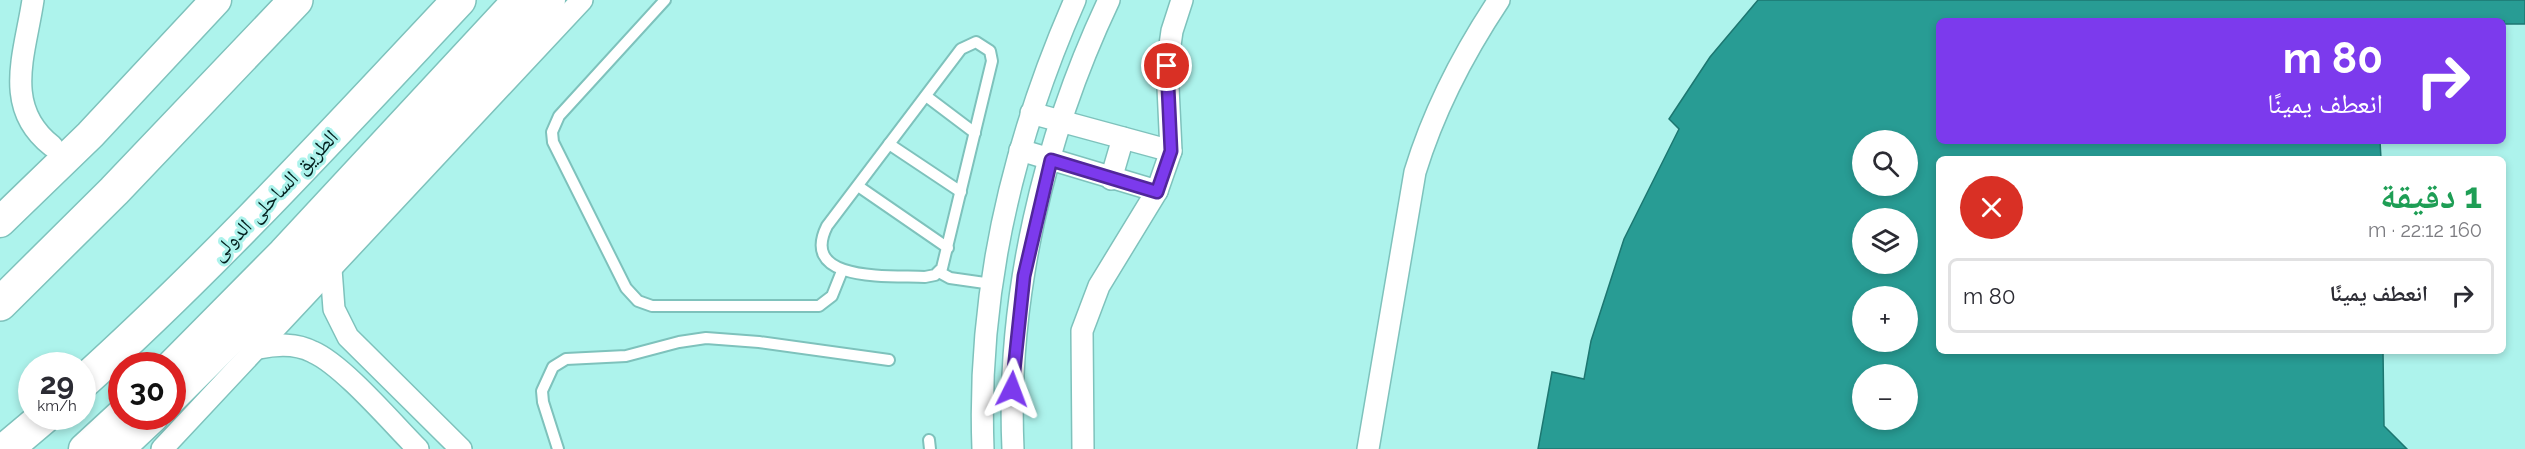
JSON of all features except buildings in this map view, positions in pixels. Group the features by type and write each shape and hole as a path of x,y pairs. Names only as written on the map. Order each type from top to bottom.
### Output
{"highway":[{"path":"0,304 114,191 296,0"},
{"name":"الطريق الساحلى الدولى","path":"96,371 145,327 227,244 459,0"},
{"path":"6,449 29,430"}],"main road":[{"path":"0,197 52,146 191,0"},
{"path":"0,222 90,135 216,0"},
{"path":"186,353 291,260 357,189 518,0"},
{"path":"357,189 550,0"},
{"path":"186,384 247,323 291,260"},
{"path":"84,449 108,427"},
{"path":"119,449 139,430"}],"street":[{"path":"33,0 20,88 22,105 28,121 52,146"},
{"path":"162,449 259,348 582,0"},
{"path":"983,449 981,412 983,359 992,284 1005,211 1031,113 1076,0"},
{"path":"1013,449 1011,411 1014,356 1024,276 1062,123 1109,0"},
{"path":"1083,449 1082,331 1099,286 1157,192 1171,151 1167,66 1172,31 1182,0"},
{"path":"1368,449 1415,172 1451,81 1499,0"},
{"path":"1031,113 1171,151"},
{"path":"1112,179 1123,138"},
{"path":"1020,150 1157,192"},
{"path":"330,269 334,309 348,337 461,449"},
{"path":"259,348 273,345 300,347 326,359 418,449"},
{"path":"981,412 1011,411"}],"lane":[{"path":"665,0 559,116 552,132 553,142 626,288 638,302 652,306 819,306 832,296 842,271"},
{"path":"939,272 948,248 992,62 987,46 976,42 965,45 889,144 828,226 822,243 827,261 842,271 925,277 939,272 950,278 992,284"},
{"path":"926,96 975,133"},
{"path":"889,144 961,192"},
{"path":"858,186 948,248"},
{"path":"558,449 543,402 542,391 548,374 566,359 626,356 679,342 719,338 890,360"}],"water":[{"path":"1758,0 2525,0 2525,24 2506,24 2506,18 1936,18 1936,144 2380,144 2381,156 1936,156 1936,354 2383,354 2384,426 2407,449 1538,449 1552,372 1584,379 1591,341 1624,239 1679,129 1669,119 1710,57"}],"route":[{"path":"1012,389 1024,276 1051,160 1157,192 1171,151 1167,66"}]}
